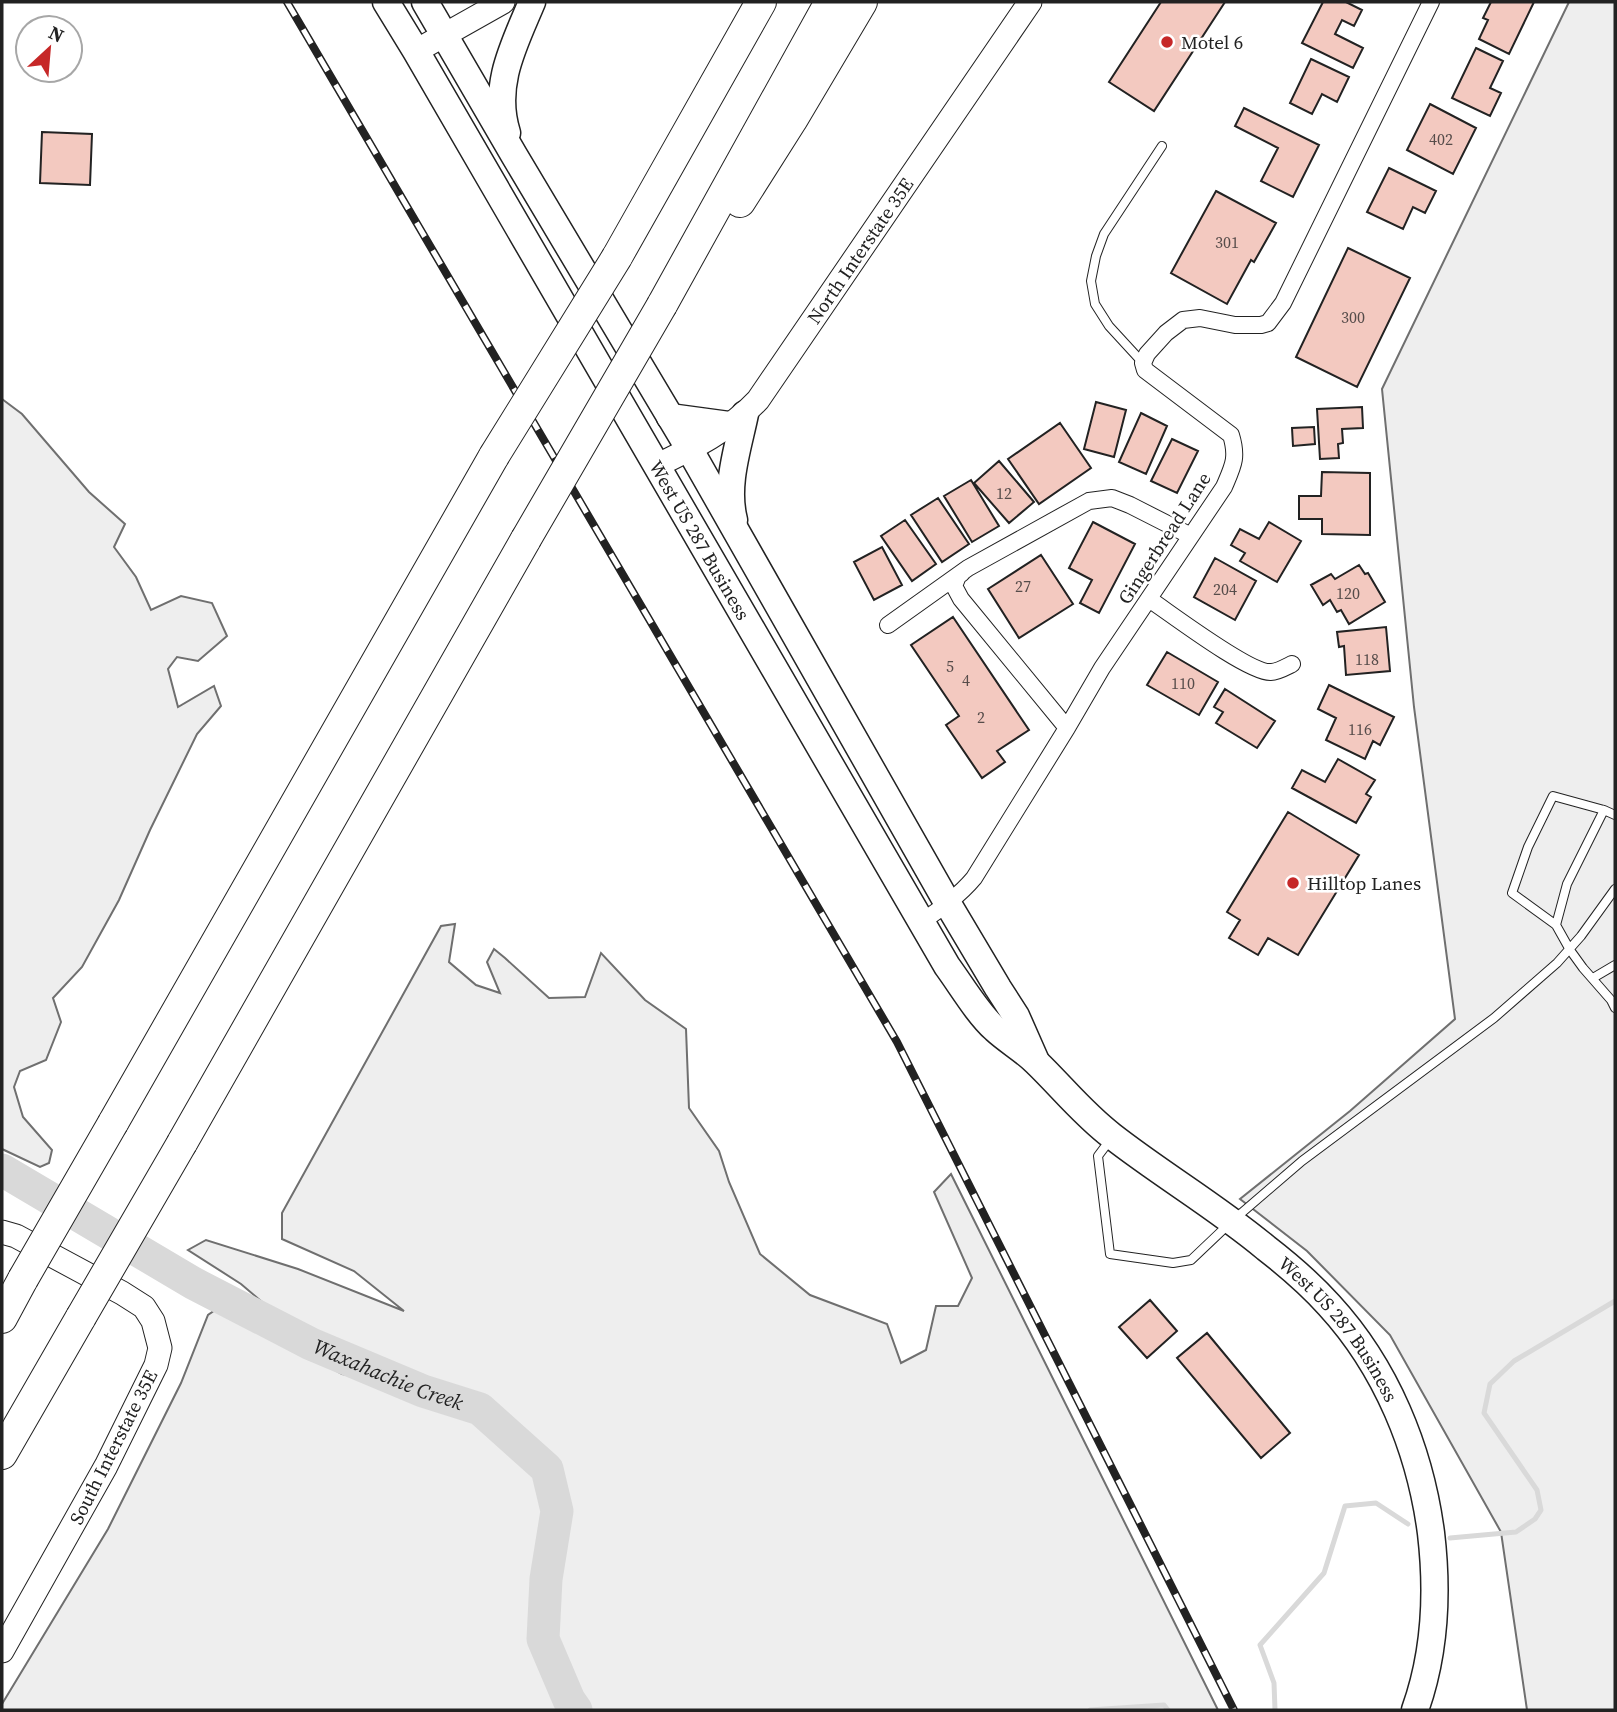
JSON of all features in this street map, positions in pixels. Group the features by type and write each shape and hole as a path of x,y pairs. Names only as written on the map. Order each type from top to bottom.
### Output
{"highway":[{"path":"722,73 744,2"},
{"path":"2,1318 494,456 617,257 761,2"},
{"path":"2,1454 668,292 831,2"},
{"path":"668,292 733,213 862,2"}],"main road":[{"name":"West US 287 Business","path":"386,2 947,966 994,1029 1035,1061 1093,1121 1265,1246 1300,1276 1329,1304 1373,1365 1389,1392 1418,1464 1428,1508 1433,1553 1433,1630 1426,1673 1415,1710"},
{"name":"West US 287 Business","path":"425,2 690,450 948,904 1016,1016 1035,1061"},
{"path":"416,51 503,2"},
{"path":"514,155 501,115 502,94 506,66 532,2"},
{"name":"North Interstate 35E","path":"656,466 690,450 737,420 758,400 1030,2"},
{"path":"670,417 737,420 730,506 741,542"},
{"name":"South Interstate 35E","path":"2,1232 16,1236 144,1307 153,1321 160,1348 156,1365 106,1466 2,1651"}],"street":[{"path":"1143,363 1147,354 1166,333 1184,320 1200,318 1235,325 1268,323 1283,303 1431,2"},
{"name":"Gingerbread Lane","path":"920,923 948,904 974,878 1102,668 1224,487 1235,461 1236,449 1231,435 1144,370 1143,363"},
{"path":"888,625 968,568 1089,501 1112,498 1191,536"},
{"path":"968,568 958,576 954,586 961,599 1067,728"},
{"path":"1149,599 1254,669 1271,672 1292,664"}],"lane":[{"path":"1143,363 1109,326 1095,304 1091,281 1104,234 1162,146"},
{"path":"1615,816 1604,810 1553,796 1528,847 1512,893 1556,925 1570,950 1615,1008"},
{"path":"1556,925 1567,884 1604,810"},
{"path":"1112,1136 1098,1156 1110,1254 1173,1263 1191,1260 1302,1161 1494,1018 1557,963 1570,950 1615,888"},
{"path":"1592,978 1615,965"}],"shaded area":[{"path":"1569,2 1615,2 1615,1710 1527,1710 1501,1532 1390,1335 1307,1251 1240,1199 1350,1111 1455,1019 1414,707 1382,389"},
{"path":"2,399 22,414 89,492 125,524 114,547 136,577 151,610 181,596 212,603 227,636 198,661 177,657 168,669 178,707 214,686 221,706 197,734 119,900 82,967 53,998 61,1022 46,1060 20,1071 14,1087 23,1117 52,1150 49,1163 40,1167 2,1149"},
{"path":"455,924 449,962 476,985 500,993 487,962 494,949 549,998 585,997 601,953 645,1000 686,1029 689,1108 719,1151 729,1182 760,1254 810,1295 887,1324 901,1363 926,1350 936,1306 958,1306 972,1278 934,1192 951,1174 1218,1710 2,1710 2,1704 108,1529 181,1383 208,1315 221,1306 342,1374 400,1383 340,1345 282,1319 241,1284 188,1250 206,1240 298,1269 404,1311 354,1271 282,1239 282,1213 441,926"}],"building":[{"name":"Motel 6","path":"1161,2 1225,2 1154,111 1109,82"},
{"path":"1323,2 1346,2 1362,10 1354,26 1342,20 1335,34 1363,48 1353,68 1302,43"},
{"path":"1491,2 1534,2 1509,54 1479,39 1488,20 1483,18"},
{"path":"1476,48 1503,61 1490,88 1501,93 1490,116 1452,98"},
{"path":"1311,59 1349,77 1337,102 1322,94 1312,114 1290,103"},
{"path":"1430,104 1476,128 1453,174 1407,150"},
{"path":"1244,108 1319,145 1293,197 1261,181 1278,148 1235,126"},
{"path":"42,132 92,134 90,185 40,183"},
{"path":"1389,168 1436,191 1425,213 1413,207 1403,229 1367,212"},
{"path":"1216,191 1276,223 1254,262 1251,260 1227,304 1171,273"},
{"path":"1348,248 1410,278 1357,387 1296,357"},
{"path":"1096,402 1126,410 1114,457 1084,449"},
{"path":"1362,407 1363,428 1342,429 1343,443 1338,444 1339,458 1320,459 1317,409"},
{"path":"1141,413 1167,426 1146,474 1119,462"},
{"path":"1060,423 1091,468 1039,504 1008,459"},
{"path":"1314,427 1315,444 1293,446 1292,428"},
{"path":"1172,439 1198,451 1177,493 1151,481"},
{"path":"999,461 1034,502 1009,523 974,483"},
{"path":"1322,472 1370,473 1370,535 1322,534 1322,519 1299,519 1299,496 1321,496"},
{"path":"971,480 999,526 972,542 944,496"},
{"path":"938,498 969,544 942,562 911,515"},
{"path":"905,520 936,564 912,581 881,536"},
{"path":"1093,522 1135,544 1099,613 1080,603 1092,580 1069,568"},
{"path":"1269,522 1301,541 1277,582 1240,561 1245,553 1231,545 1240,529 1259,539"},
{"path":"882,547 902,585 874,600 854,562"},
{"path":"1041,555 1073,604 1019,638 988,589"},
{"path":"1215,558 1256,581 1235,620 1194,597"},
{"path":"1359,565 1365,574 1368,573 1385,602 1349,624 1341,610 1337,612 1330,600 1323,605 1311,585 1331,574 1335,579"},
{"path":"953,617 1029,730 997,751 1005,762 982,778 946,725 959,716 911,645"},
{"path":"1386,627 1390,671 1346,675 1344,646 1339,647 1337,632"},
{"path":"1167,652 1218,682 1199,715 1147,685"},
{"path":"1329,685 1394,717 1380,745 1373,741 1365,759 1326,740 1336,718 1318,709"},
{"path":"1225,689 1275,721 1257,748 1216,723 1223,712 1214,707"},
{"path":"1338,759 1375,780 1366,794 1371,797 1356,823 1292,788 1302,770 1325,782"},
{"name":"Hilltop Lanes","path":"1288,812 1359,855 1298,955 1268,938 1258,955 1229,938 1240,920 1227,912"},
{"path":"1150,1300 1177,1331 1147,1358 1119,1327"},
{"path":"1207,1333 1290,1433 1261,1458 1177,1358"}],"waterway":[{"name":"Waxahachie Creek","path":"2,1170 193,1283 311,1344 423,1391 480,1409 547,1469 557,1511 546,1579 543,1639 569,1700 576,1710"},
{"path":"1450,1538 1516,1532 1535,1519 1541,1510 1537,1490 1484,1413 1490,1384 1514,1361 1615,1301"},
{"path":"1275,1710 1274,1683 1260,1645 1324,1573 1345,1506 1376,1503 1408,1524"},
{"path":"1090,1710 1164,1705 1168,1710"}],"railway":[{"path":"287,2 897,1042 1234,1710"}],"place":[{"name":"Motel 6","path":"1167,42"},
{"name":"Hilltop Lanes","path":"1293,883"}]}
